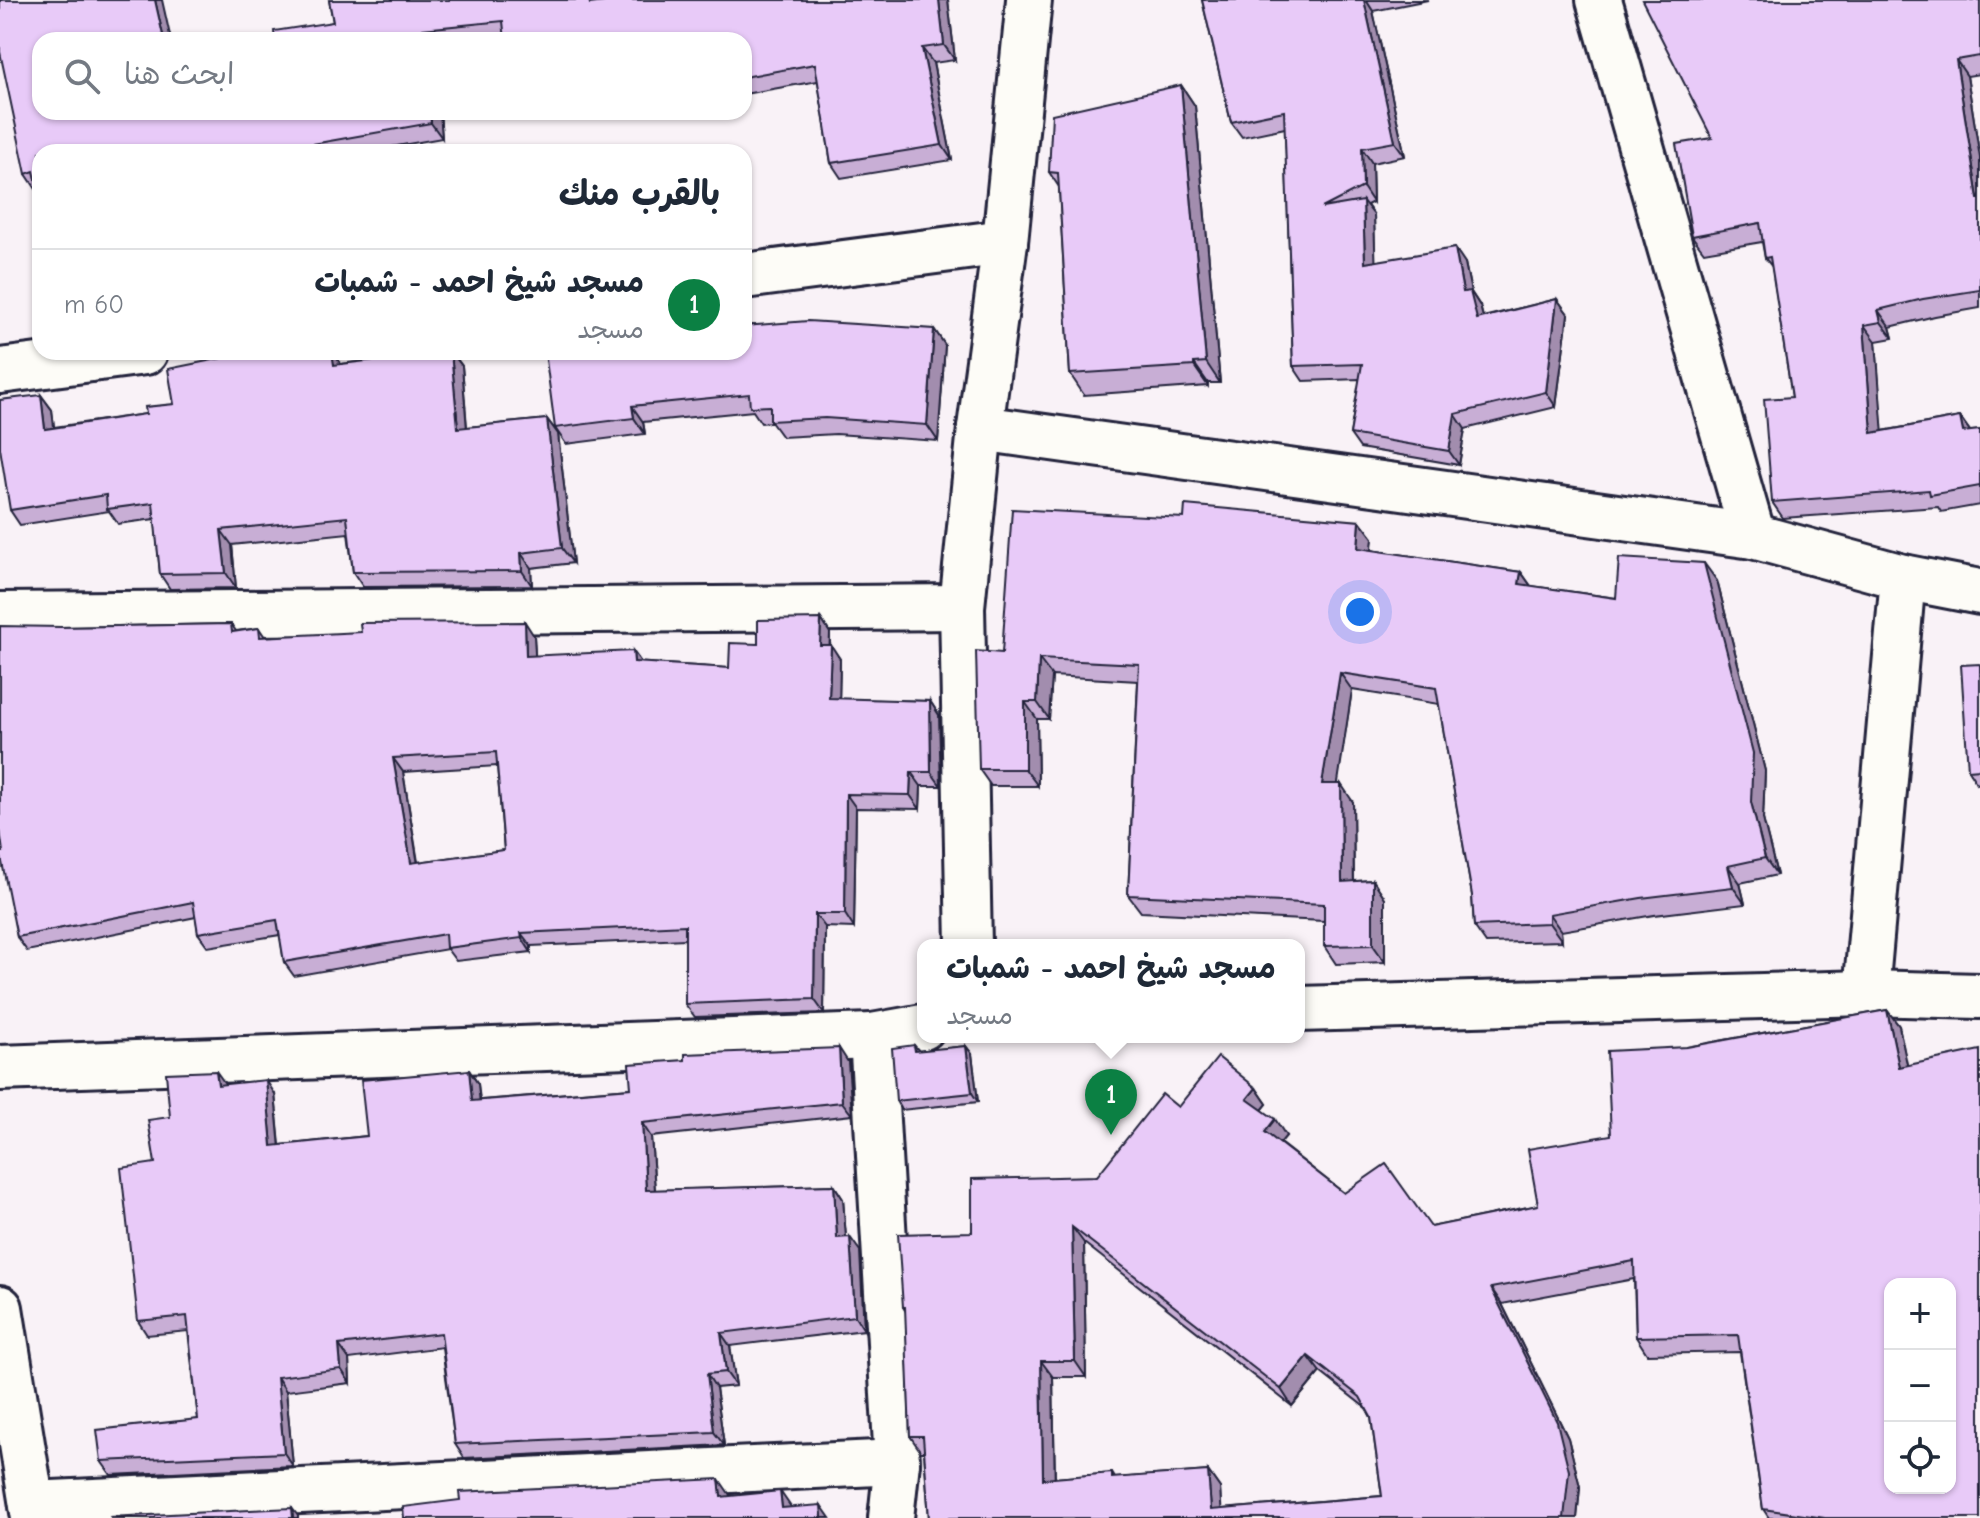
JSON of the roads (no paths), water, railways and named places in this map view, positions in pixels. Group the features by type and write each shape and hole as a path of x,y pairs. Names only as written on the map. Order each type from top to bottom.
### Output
{"street":[{"path":"969,939 962,607 980,428 1005,242 1029,0"},
{"path":"1599,0 1753,536"},
{"path":"752,275 1005,242"},
{"path":"0,371 84,360"},
{"path":"980,428 1753,536 1903,577 1980,592"},
{"path":"1866,993 1903,577"},
{"path":"0,615 962,607"},
{"path":"1305,1009 1866,993 1980,996"},
{"path":"0,1068 872,1036 917,1028"},
{"path":"872,1036 897,1462 891,1518"},
{"path":"0,1308 33,1511 897,1462"}],"place":[{"name":"مسجد شيخ احمد - شمبات","path":"1111,1135"}]}
